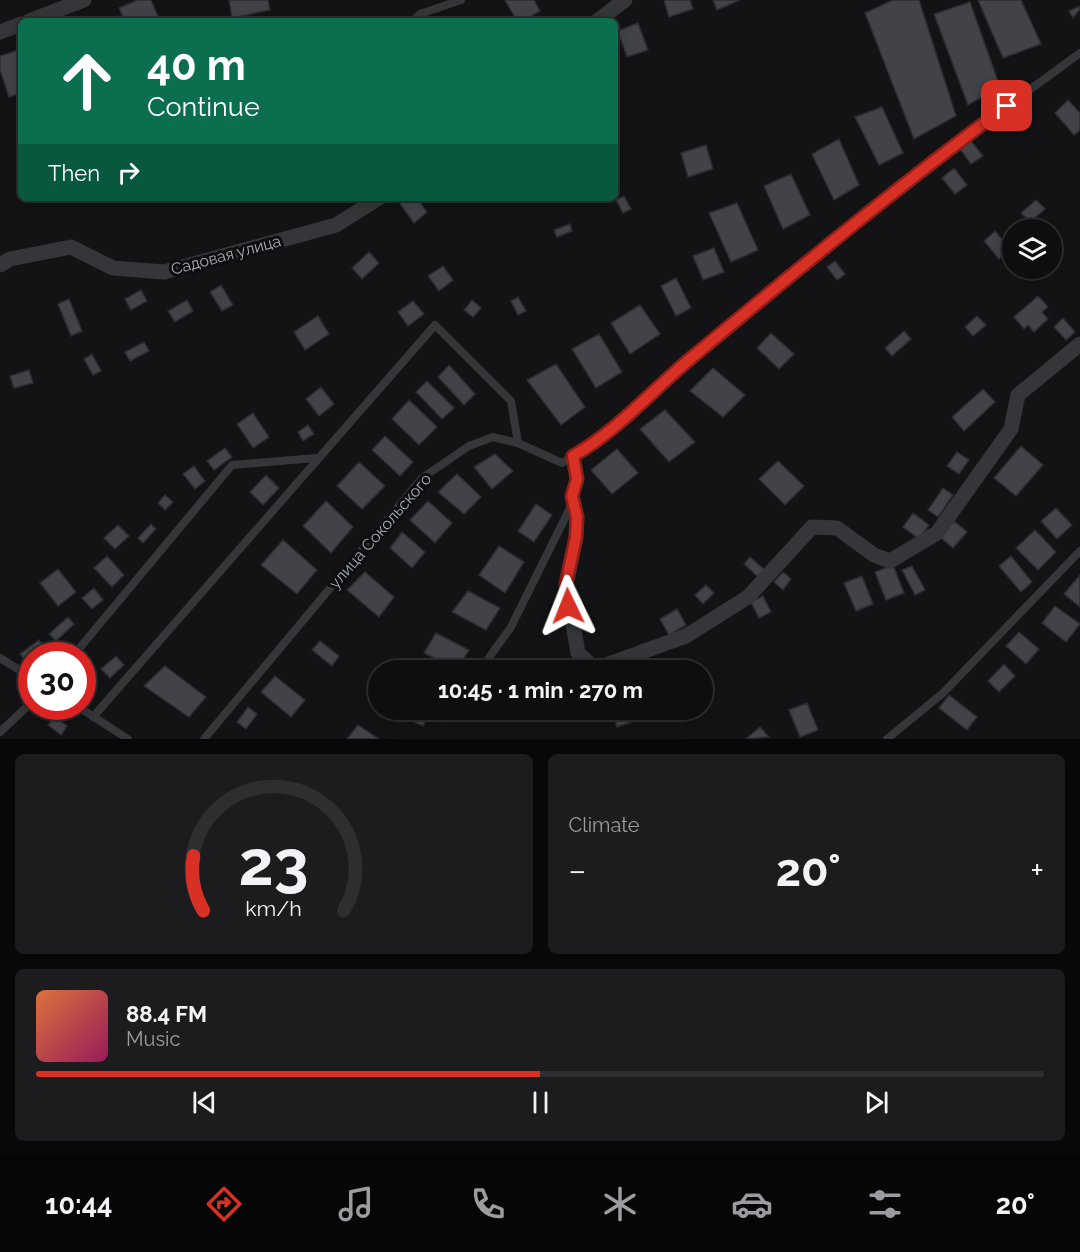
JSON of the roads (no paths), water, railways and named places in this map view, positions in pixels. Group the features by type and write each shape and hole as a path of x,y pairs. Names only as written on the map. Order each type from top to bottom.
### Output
{"street":[{"path":"37,18 84,0"},
{"path":"601,18 625,0"},
{"path":"0,32 18,25"},
{"name":"Садовая улица","path":"0,265 10,259 71,247 113,268 164,272 336,225 374,201"},
{"path":"572,496 577,517 576,537 566,584 578,653 595,669 686,636 748,597 812,527 837,528 874,555 890,561 937,533 1011,429 1018,395 1080,344"}],"lane":[{"path":"417,18 420,14 461,0"},
{"path":"487,660 511,627 569,510 577,479 573,456 592,446 672,373 916,173 1080,53"},
{"path":"96,714 316,458 435,325 511,401 518,443"},
{"name":"улица Сокольского","path":"204,739 422,478 469,446 493,437 518,443 562,463 573,456"},
{"path":"85,642 232,465 316,458"},
{"path":"887,739 944,693 1080,551"},
{"path":"0,658 18,669"},
{"path":"0,732 18,715"},
{"path":"96,719 128,739"}]}
